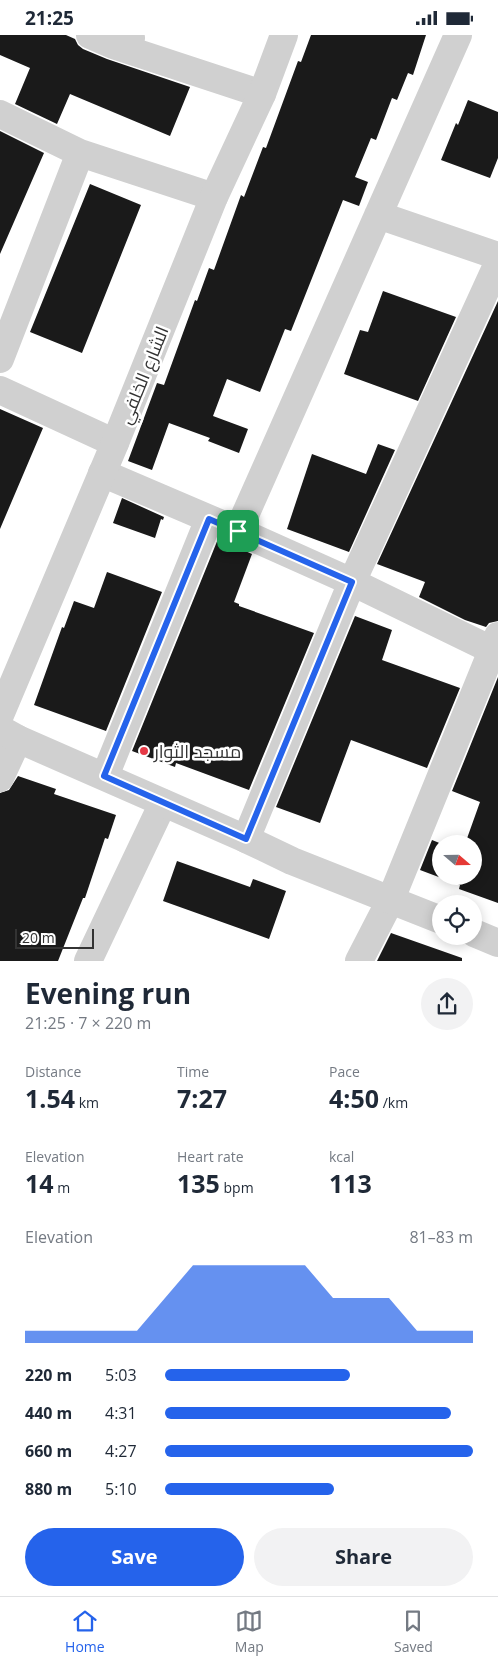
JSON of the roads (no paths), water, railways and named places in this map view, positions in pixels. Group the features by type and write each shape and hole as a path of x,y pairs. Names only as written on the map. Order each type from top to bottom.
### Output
{"street":[{"path":"102,40 139,35"},
{"name":"الشارع الخلفي","path":"0,715 115,443 214,197 262,94 284,35"},
{"path":"238,531 458,35"},
{"path":"102,40 262,94"},
{"path":"0,114 80,153 214,197"},
{"path":"0,359 80,153"},
{"path":"378,215 498,256"},
{"path":"246,839 352,582 498,263"},
{"path":"0,390 115,443"},
{"path":"102,473 238,531 496,646 391,899 359,961"},
{"path":"104,776 209,519"},
{"path":"0,778 9,735 292,861 432,916"},
{"path":"88,961 163,803"},
{"path":"482,936 498,943"}],"place":[{"name":"مسجد الثوار","path":"144,751"}]}
